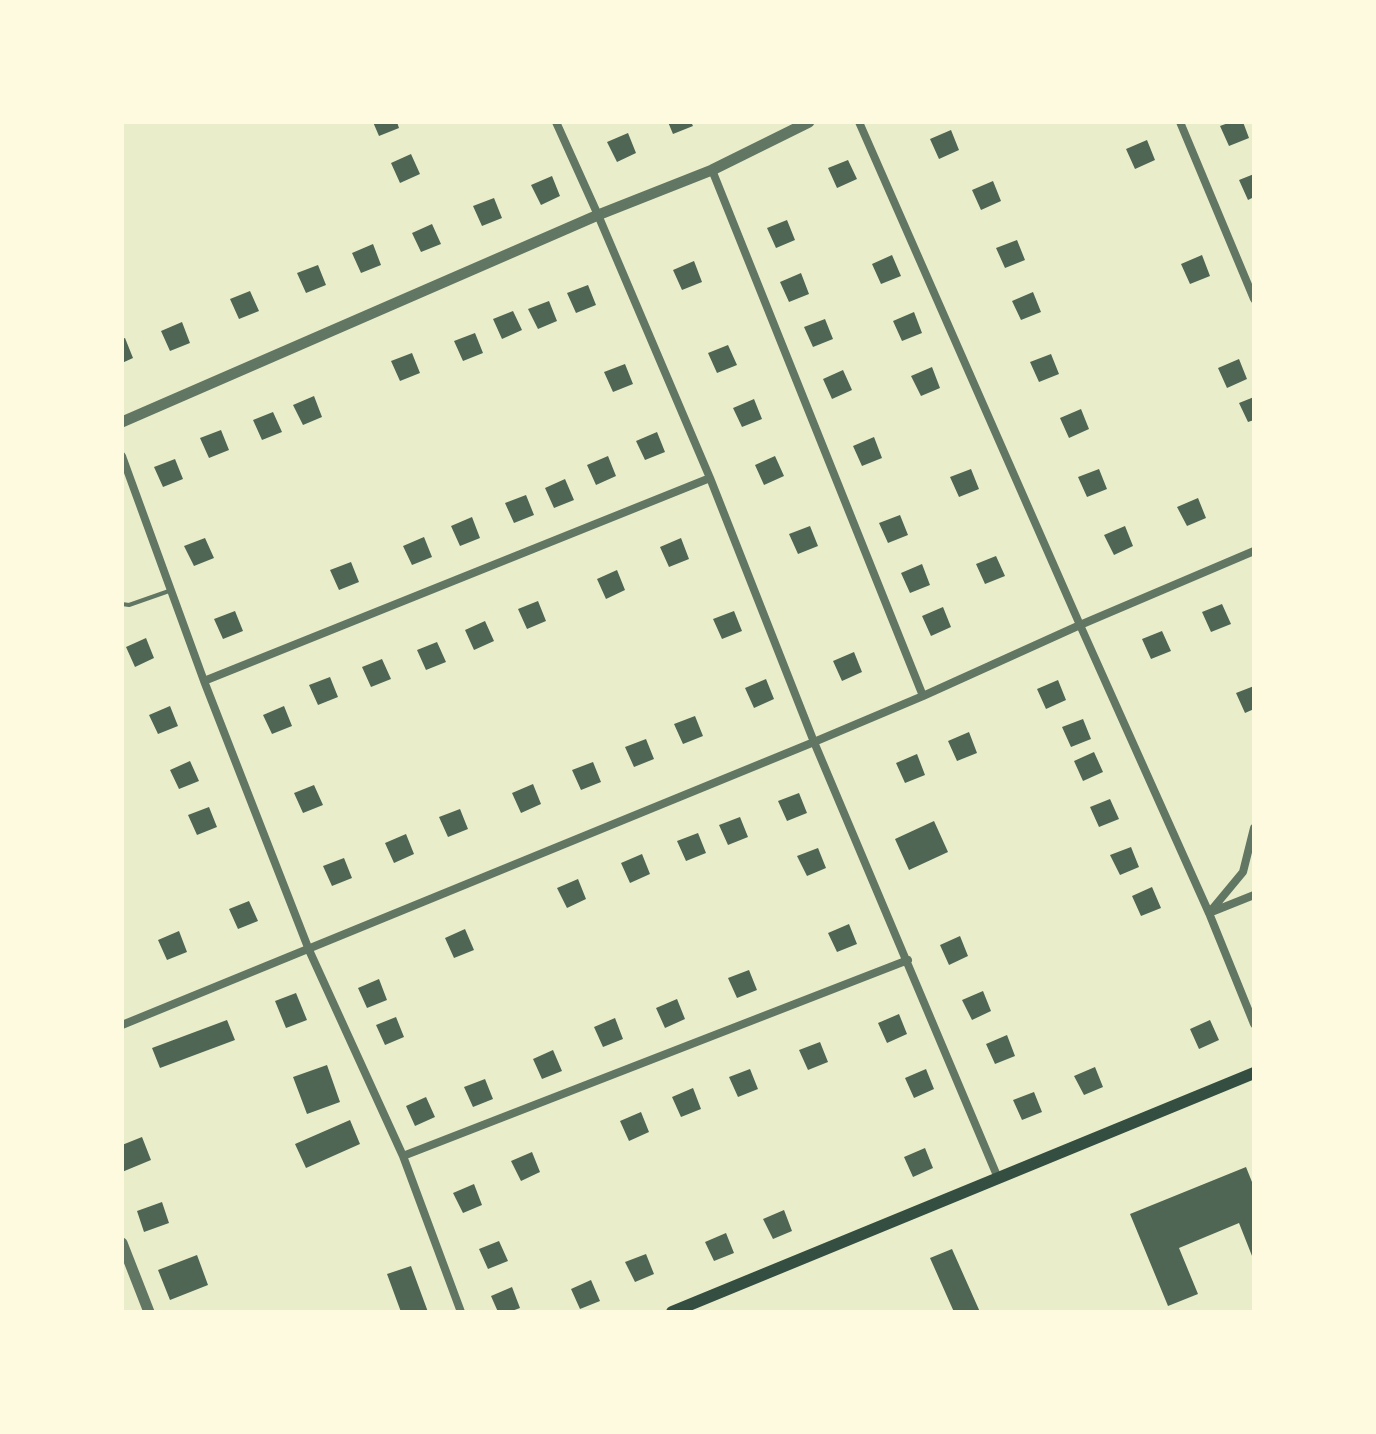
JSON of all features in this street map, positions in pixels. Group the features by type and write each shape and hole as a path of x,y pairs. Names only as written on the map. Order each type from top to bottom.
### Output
{"main road":[{"path":"672,1312 1254,1073"}],"street":[{"path":"556,122 710,478 814,742 998,1178"},
{"path":"122,422 598,215 712,170 809,122"},
{"path":"859,122 1209,913 1254,1024"},
{"path":"1180,122 1254,299"},
{"path":"712,170 923,696"},
{"path":"122,456 204,681 309,950 403,1156 461,1312"},
{"path":"204,681 710,478"},
{"path":"122,1025 814,742 1254,551"},
{"path":"1209,913 1243,872 1254,828"},
{"path":"1209,913 1254,895"},
{"path":"403,1156 908,960"},
{"path":"122,1243 149,1312"}],"lane":[{"path":"122,604 129,605 171,591"}],"building":[{"path":"373,122 397,122 399,128 379,136"},
{"path":"668,122 691,122 693,126 673,134"},
{"path":"1243,122 1249,138 1229,146 1220,126"},
{"path":"951,130 959,150 939,159 930,139"},
{"path":"628,133 636,153 617,162 607,142"},
{"path":"1147,140 1155,160 1135,169 1126,149"},
{"path":"411,154 420,174 400,183 391,163"},
{"path":"848,160 857,179 837,188 828,168"},
{"path":"1254,174 1254,197 1248,200 1239,180"},
{"path":"552,176 560,196 541,205 531,185"},
{"path":"993,181 1001,201 981,210 972,190"},
{"path":"494,198 502,218 482,226 473,206"},
{"path":"787,220 795,240 776,248 767,228"},
{"path":"432,224 441,244 421,252 412,233"},
{"path":"1017,240 1025,260 1005,268 996,248"},
{"path":"373,244 381,265 361,273 352,253"},
{"path":"892,255 901,276 881,284 872,264"},
{"path":"1202,255 1210,276 1190,284 1181,264"},
{"path":"694,261 702,282 682,290 673,270"},
{"path":"318,265 326,285 306,293 297,273"},
{"path":"801,273 809,294 789,302 780,282"},
{"path":"588,285 596,305 576,313 567,293"},
{"path":"250,291 259,311 239,319 230,299"},
{"path":"1033,292 1041,312 1021,320 1012,301"},
{"path":"549,301 557,321 538,329 528,309"},
{"path":"513,311 522,330 502,339 493,319"},
{"path":"914,312 922,333 902,341 893,321"},
{"path":"825,319 833,339 813,347 804,327"},
{"path":"182,322 190,343 170,351 161,331"},
{"path":"475,333 483,353 463,361 454,341"},
{"path":"125,338 133,358 122,363 122,339"},
{"path":"728,345 737,365 717,373 708,353"},
{"path":"412,353 420,373 400,381 391,361"},
{"path":"1051,354 1059,374 1039,382 1030,362"},
{"path":"1239,359 1247,379 1227,388 1218,368"},
{"path":"625,364 633,384 613,392 604,372"},
{"path":"932,367 940,388 921,396 911,376"},
{"path":"843,370 852,390 832,399 823,379"},
{"path":"314,396 322,417 303,425 293,405"},
{"path":"1254,397 1254,420 1248,422 1239,403"},
{"path":"754,399 762,419 742,427 733,408"},
{"path":"1081,409 1089,429 1069,438 1060,418"},
{"path":"273,412 282,432 262,440 253,420"},
{"path":"221,430 229,450 209,458 200,438"},
{"path":"657,432 665,452 645,460 636,441"},
{"path":"874,437 882,458 862,466 853,446"},
{"path":"608,456 616,476 596,485 587,465"},
{"path":"775,456 784,476 764,485 755,465"},
{"path":"175,459 183,479 163,487 154,467"},
{"path":"971,469 979,489 959,497 950,477"},
{"path":"1099,469 1107,489 1087,497 1078,477"},
{"path":"565,479 574,500 554,508 545,488"},
{"path":"526,495 534,515 514,523 505,503"},
{"path":"1198,498 1206,518 1187,526 1177,507"},
{"path":"900,515 908,535 888,543 879,523"},
{"path":"472,517 480,538 460,546 451,526"},
{"path":"810,526 818,546 798,554 789,534"},
{"path":"1125,526 1133,546 1114,555 1104,535"},
{"path":"424,537 432,557 412,565 403,546"},
{"path":"205,538 214,558 194,566 184,546"},
{"path":"681,538 689,559 669,567 660,547"},
{"path":"996,556 1005,576 985,584 976,564"},
{"path":"351,562 359,582 339,590 330,570"},
{"path":"922,564 930,585 910,593 901,573"},
{"path":"617,570 625,590 606,599 597,579"},
{"path":"538,601 546,621 527,629 518,609"},
{"path":"1222,604 1231,624 1211,632 1202,612"},
{"path":"943,607 951,627 931,636 922,616"},
{"path":"235,611 243,631 223,639 214,619"},
{"path":"734,611 742,631 722,639 713,619"},
{"path":"485,621 494,641 474,650 465,630"},
{"path":"1162,631 1171,651 1151,659 1142,639"},
{"path":"146,638 154,658 135,667 126,647"},
{"path":"437,642 446,662 426,670 417,650"},
{"path":"854,652 862,672 842,681 833,661"},
{"path":"382,659 391,679 371,687 362,667"},
{"path":"330,677 338,697 318,705 309,685"},
{"path":"766,679 774,699 754,708 745,688"},
{"path":"1058,680 1066,700 1046,709 1037,689"},
{"path":"1254,686 1254,709 1245,713 1236,693"},
{"path":"170,706 178,726 158,734 149,715"},
{"path":"284,706 292,726 272,734 263,715"},
{"path":"695,716 703,736 683,744 674,724"},
{"path":"1083,719 1091,739 1071,747 1062,727"},
{"path":"969,732 977,753 957,761 948,741"},
{"path":"646,739 654,759 634,767 625,747"},
{"path":"1094,752 1103,772 1083,781 1074,761"},
{"path":"917,754 925,775 905,783 896,763"},
{"path":"190,761 199,781 179,789 170,770"},
{"path":"593,762 601,782 581,790 572,770"},
{"path":"533,784 541,804 521,813 512,793"},
{"path":"314,785 323,805 303,813 294,793"},
{"path":"799,793 807,813 787,821 778,801"},
{"path":"1110,799 1119,819 1099,827 1090,807"},
{"path":"209,807 217,827 197,835 188,815"},
{"path":"460,809 468,829 448,837 439,817"},
{"path":"740,817 748,837 728,845 719,825"},
{"path":"934,821 948,852 909,870 895,839"},
{"path":"698,833 706,853 686,861 677,841"},
{"path":"406,834 414,854 394,863 385,843"},
{"path":"1131,847 1139,867 1120,875 1110,855"},
{"path":"818,848 826,868 807,876 797,856"},
{"path":"642,854 650,874 630,883 621,863"},
{"path":"344,858 352,878 332,886 323,866"},
{"path":"578,879 586,899 567,908 557,888"},
{"path":"1152,887 1161,908 1141,916 1132,896"},
{"path":"249,901 258,921 238,929 229,909"},
{"path":"849,924 857,944 837,952 828,933"},
{"path":"465,929 474,950 454,958 445,938"},
{"path":"179,931 187,952 167,960 158,940"},
{"path":"960,936 968,956 949,965 940,945"},
{"path":"749,970 757,990 737,998 728,978"},
{"path":"379,979 387,1000 367,1008 358,988"},
{"path":"983,991 991,1011 972,1020 962,1000"},
{"path":"296,993 307,1020 286,1028 275,1001"},
{"path":"677,999 685,1019 665,1028 656,1008"},
{"path":"899,1014 907,1034 887,1043 878,1023"},
{"path":"396,1017 404,1037 385,1045 376,1025"},
{"path":"615,1018 623,1039 603,1047 594,1027"},
{"path":"227,1020 235,1040 160,1068 152,1048"},
{"path":"1210,1020 1219,1040 1199,1049 1190,1029"},
{"path":"1007,1035 1015,1056 995,1064 986,1044"},
{"path":"820,1042 828,1062 808,1070 799,1050"},
{"path":"553,1050 562,1071 542,1079 533,1059"},
{"path":"327,1065 340,1102 307,1114 293,1077"},
{"path":"1095,1067 1103,1087 1084,1095 1074,1076"},
{"path":"750,1069 758,1089 738,1097 729,1077"},
{"path":"926,1069 934,1089 914,1098 905,1078"},
{"path":"485,1079 493,1099 473,1107 464,1087"},
{"path":"693,1088 701,1109 681,1117 672,1097"},
{"path":"1034,1092 1042,1112 1022,1120 1013,1100"},
{"path":"426,1097 435,1117 415,1126 406,1106"},
{"path":"641,1112 649,1132 629,1141 620,1121"},
{"path":"350,1120 360,1144 306,1168 295,1144"},
{"path":"142,1137 151,1160 122,1172 122,1145"},
{"path":"925,1148 933,1168 913,1177 904,1157"},
{"path":"532,1152 540,1172 521,1181 511,1161"},
{"path":"1246,1167 1254,1187 1254,1261 1239,1223 1179,1248 1198,1294 1168,1306 1130,1214"},
{"path":"474,1184 482,1205 463,1213 453,1193"},
{"path":"162,1202 169,1223 144,1232 137,1211"},
{"path":"784,1210 792,1231 773,1239 763,1219"},
{"path":"726,1233 734,1253 714,1261 705,1242"},
{"path":"499,1241 508,1261 488,1269 479,1249"},
{"path":"952,1249 980,1312 954,1312 930,1258"},
{"path":"646,1254 654,1274 635,1282 625,1262"},
{"path":"197,1255 208,1285 170,1300 158,1270"},
{"path":"411,1266 428,1312 401,1312 387,1274"},
{"path":"591,1280 600,1301 580,1309 571,1289"},
{"path":"512,1287 520,1308 498,1312 491,1296"}]}
